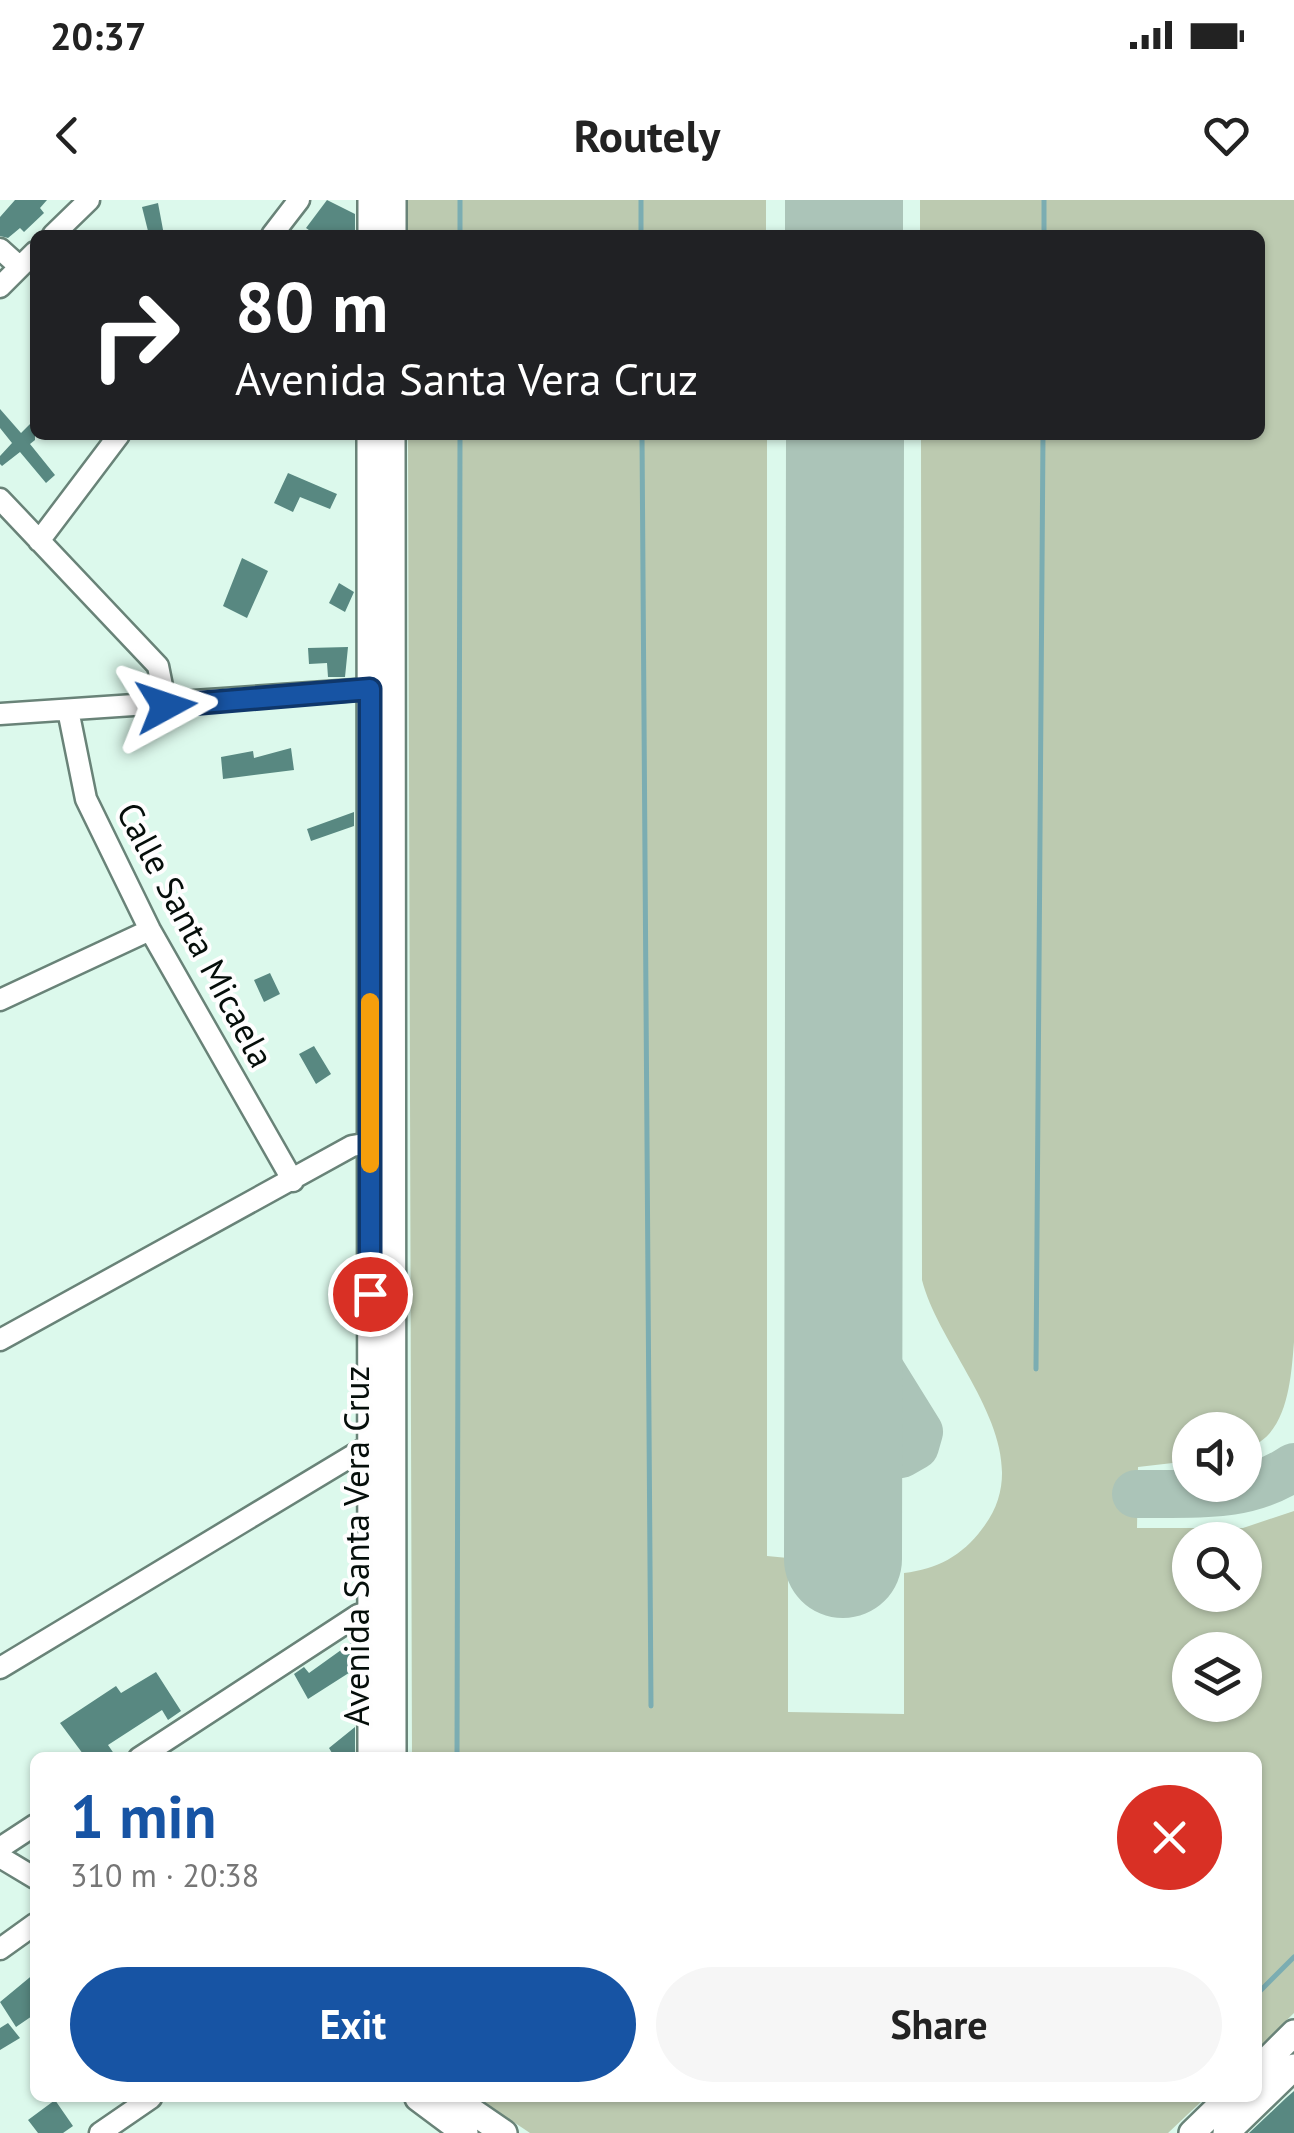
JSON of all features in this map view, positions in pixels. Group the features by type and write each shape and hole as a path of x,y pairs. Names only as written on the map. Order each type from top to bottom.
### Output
{"main road":[{"path":"371,200 371,230"},
{"path":"393,200 393,230"},
{"name":"Avenida Santa Vera Cruz","path":"370,440 371,1752"},
{"name":"Avenida Santa Vera Cruz","path":"392,440 393,1752"},
{"path":"1262,2065 1294,2034"},
{"path":"1262,2098 1294,2067"},
{"path":"423,2102 465,2133"},
{"path":"459,2102 504,2133"},
{"path":"1192,2133 1224,2102"},
{"path":"1226,2133 1258,2102"}],"street":[{"path":"58,230 89,200"},
{"path":"276,230 299,200"},
{"path":"0,249 27,260 0,287"},
{"path":"39,540 114,440"},
{"path":"0,499 158,666 166,706"},
{"path":"0,714 166,706 370,689"},
{"name":"Calle Santa Micaela","path":"68,710 86,799 150,930 293,1181"},
{"path":"0,1000 150,930"},
{"path":"0,1340 352,1146 370,1142"},
{"path":"0,1668 370,1445"},
{"path":"148,1752 371,1610"},
{"path":"0,1848 30,1828"},
{"path":"0,1857 30,1875"},
{"path":"0,1949 30,1928"},
{"path":"100,2133 145,2102"}],"green space":[{"path":"407,200 766,200 766,230 408,230"},
{"path":"920,200 1294,200 1291,1373 1279,1420 1262,1439 1262,1412 1172,1412 1172,1463 1138,1467 1137,1528 1172,1528 1172,1612 1262,1612 1261,1522 1294,1511 1294,2013 1262,2044 1262,1752 412,1752 408,440 767,440 767,1556 788,1558 788,1712 904,1714 904,1573 927,1568 957,1554 982,1529 998,1498 1002,1467 996,1435 922,1280 921,440 1265,440 1265,230 920,230"},
{"path":"484,2102 1201,2102 1168,2133 530,2133"}],"building":[{"path":"15,200 47,200 40,208 44,213 24,232 20,228 8,238 0,236 0,217"},
{"path":"327,200 355,214 355,230 306,228"},
{"path":"158,203 163,230 148,230 142,207"},
{"path":"0,409 21,433 30,424 30,440 35,440 30,444 55,475 46,483 20,452 2,466 0,456 12,443 0,428"},
{"path":"288,473 337,494 330,509 300,497 293,512 274,503"},
{"path":"242,558 268,571 247,618 223,606"},
{"path":"339,583 354,592 345,612 329,603"},
{"path":"348,647 345,677 328,677 327,663 309,664 308,648"},
{"path":"291,748 294,770 223,779 221,757 253,751 254,758"},
{"path":"354,812 354,826 311,841 307,829"},
{"path":"270,973 280,994 264,1002 254,980"},
{"path":"314,1046 331,1074 316,1084 299,1054"},
{"path":"355,1640 355,1669 308,1699 294,1674 304,1667 309,1673"},
{"path":"156,1672 181,1711 168,1720 162,1710 108,1745 113,1752 82,1752 60,1723 116,1686 121,1693"},
{"path":"355,1727 355,1752 331,1752 329,1748"},
{"path":"30,1977 30,2017 16,2027 0,2002"},
{"path":"8,2023 20,2038 0,2050 0,2028"},
{"path":"1294,2091 1294,2133 1249,2133 1286,2098"},
{"path":"56,2102 73,2126 63,2133 38,2133 28,2120"}],"waterway":[{"path":"460,200 460,230"},
{"path":"641,200 641,230"},
{"path":"1044,200 1044,230"},
{"path":"457,1752 460,440"},
{"path":"642,440 651,1706"},
{"path":"1036,1369 1043,440"},
{"path":"1262,1989 1294,1957"}],"taxiway":[{"path":"844,1293 865,1345 919,1432 915,1446 901,1454"},
{"path":"1136,1494 1238,1490 1276,1478 1294,1467"}],"runway":[{"path":"844,200 844,230"},
{"path":"843,1559 845,440"}],"slow traffic":[{"path":"370,1002 370,1164"}],"route":[{"path":"166,706 370,689 370,1294"}]}
